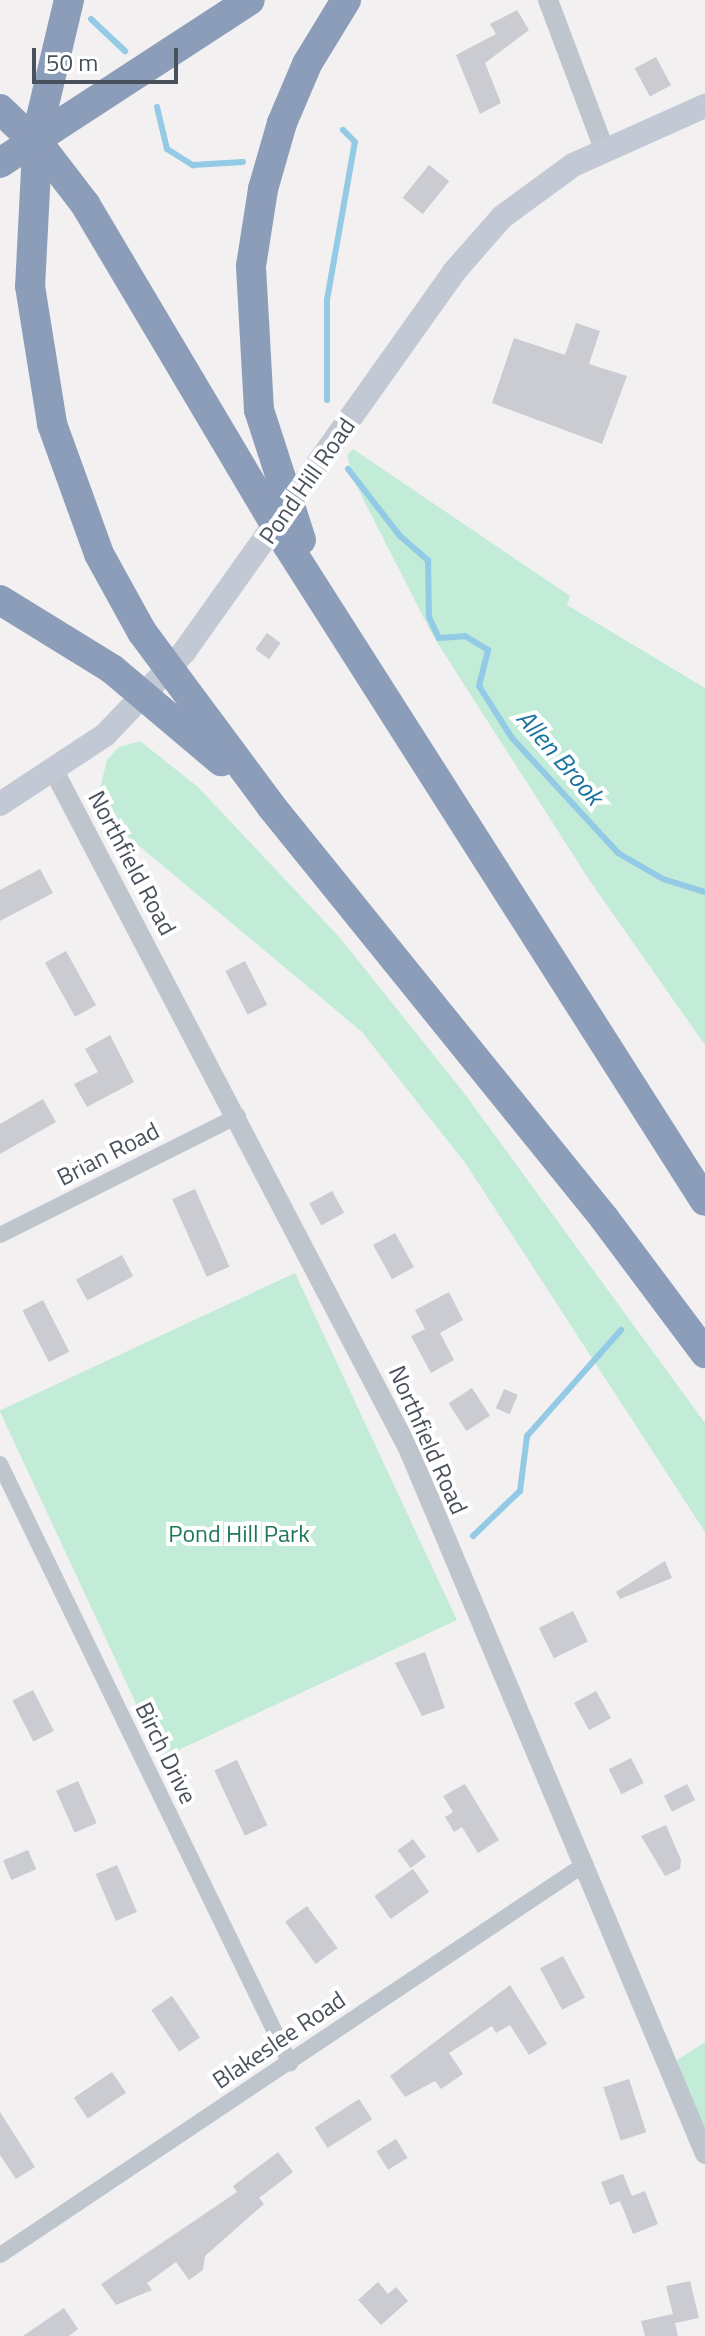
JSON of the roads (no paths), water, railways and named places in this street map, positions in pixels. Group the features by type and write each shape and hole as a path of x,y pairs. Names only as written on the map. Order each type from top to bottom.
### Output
{"highway":[{"path":"69,0 58,33 38,130 30,249 36,349 62,458 106,567 158,655 177,703 271,806 604,1218 705,1353"},
{"path":"9,158 250,0"},
{"path":"272,494 256,387 253,247 282,123 307,64 346,0"},
{"path":"0,109 45,152 85,204 272,494 313,580 705,1201"},
{"path":"0,600 133,685 177,703"}],"main road":[{"name":"Pond Hill Road","path":"0,804 54,771 125,716 184,652 478,243 537,188 604,149 705,106"}],"street":[{"path":"548,0 604,149"},
{"name":"Northfield Road","path":"54,771 238,1116 408,1448 490,1653 585,1864 705,2154"},
{"name":"Brian Road","path":"0,1235 238,1116"},
{"name":"Birch Drive","path":"0,1464 290,2063"},
{"name":"Blakeslee Road","path":"0,2255 585,1864"}],"waterway":[{"name":"Allen Brook","path":"91,19 125,51"},
{"name":"Allen Brook","path":"157,107 167,149 193,165 243,162"},
{"name":"Allen Brook","path":"327,400 327,300 355,142 343,130"},
{"name":"Allen Brook","path":"348,469 400,536 428,560 429,617 439,638 465,636 488,650 479,686 512,738 618,853 663,879 705,892"},
{"path":"473,1536 520,1491 527,1436 621,1330"}],"park label":[{"name":"Pond Hill Park","path":"239,1534"}]}
